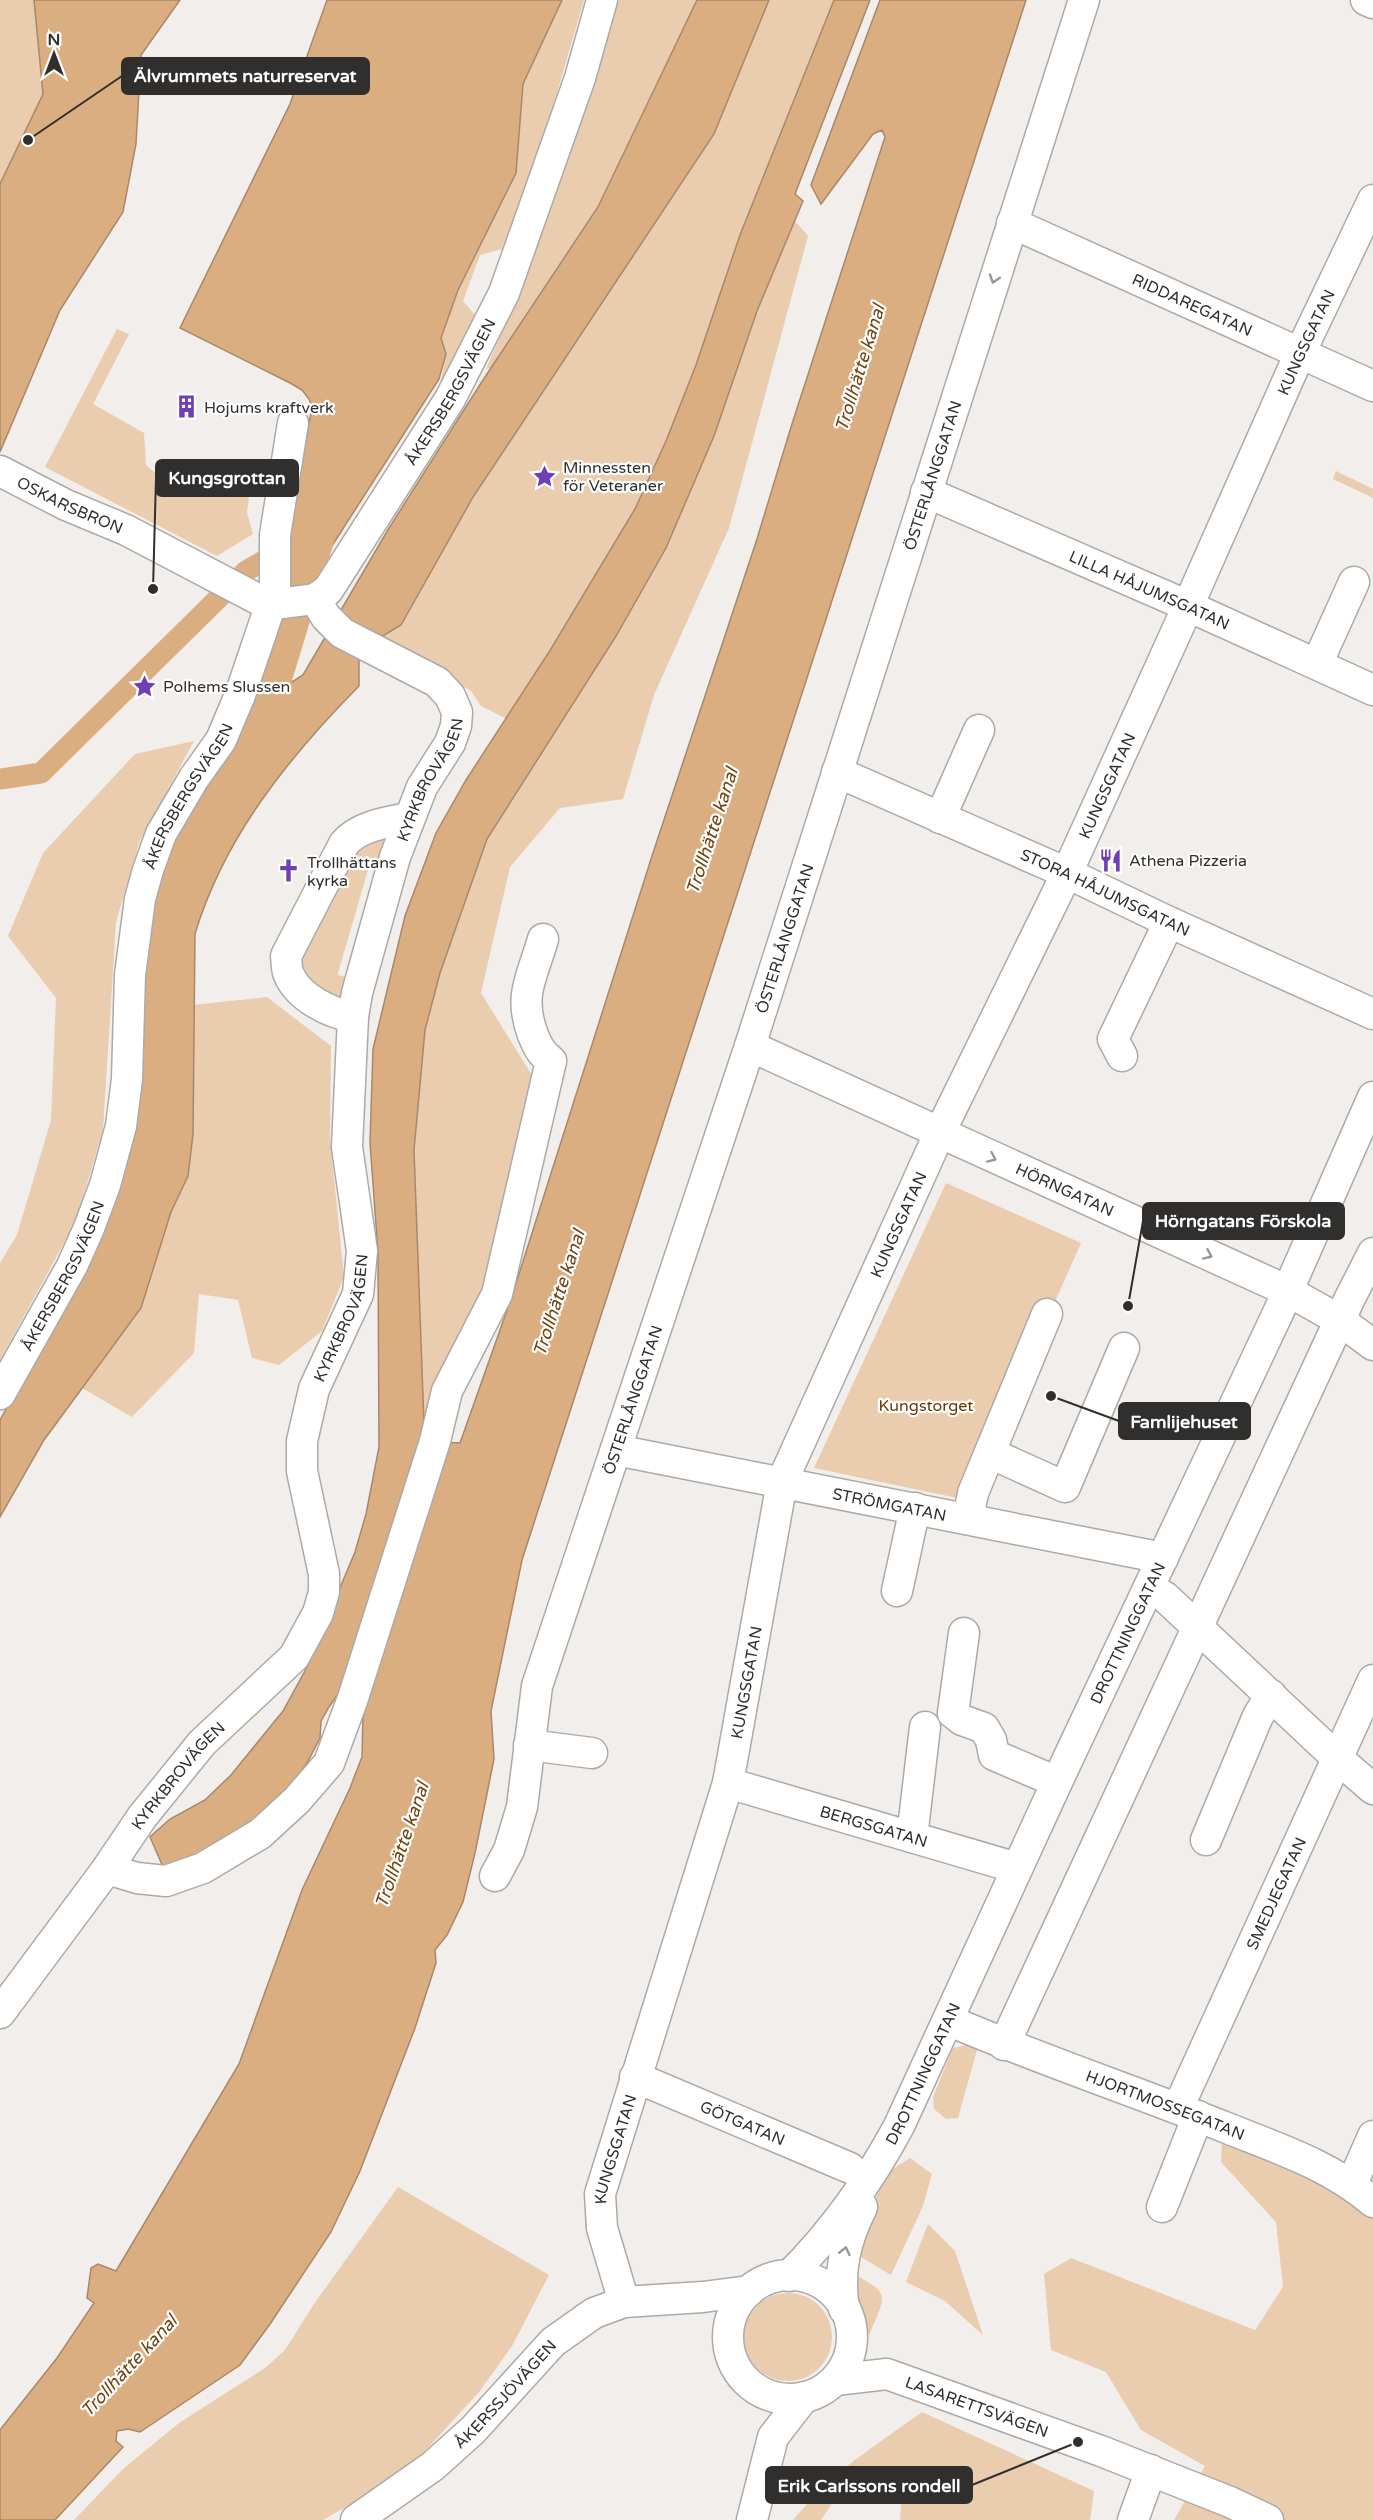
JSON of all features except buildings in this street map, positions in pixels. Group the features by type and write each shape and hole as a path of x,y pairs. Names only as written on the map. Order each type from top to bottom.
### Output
{"street":[{"name":"ÅKERSBERGSVÄGEN","path":"312,604 328,590 340,574 450,399 504,293 580,78 602,0"},
{"name":"ÖSTERLÅNGGATAN","path":"495,1876 509,1850 517,1827 537,1686 750,1047 1084,0"},
{"path":"1366,0 1373,3"},
{"name":"KUNGSGATAN","path":"624,2302 602,2228 600,2194 728,1783 782,1482 939,1134 1067,873 1300,353 1373,200"},
{"name":"RIDDAREGATAN","path":"1012,223 1373,386"},
{"name":"ÅKERSBERGSVÄGEN","path":"0,1394 72,1266 105,1185 121,1126 127,1078 133,942 148,870 161,834 194,778 221,740 240,695 266,603 274,592 276,571 274,535 292,423"},
{"name":"OSKARSBRON","path":"0,471 66,505 126,530 266,603"},
{"name":"LILLA HÅJUMSGATAN","path":"926,492 1188,606 1373,690"},
{"path":"1317,664 1354,582"},
{"path":"266,603 312,604"},
{"name":"KYRKBROVÄGEN","path":"0,2013 107,1869 142,1817 202,1743 294,1657 318,1613 324,1592 324,1574 302,1471 302,1441 314,1389 358,1294 362,1251 347,1147 353,1017 357,993 395,857 422,786 450,743 456,726 456,712 450,696 437,682 342,633 312,604"},
{"path":"940,818 979,730"},
{"name":"STORA HÅJUMSGATAN","path":"837,772 1067,873 1169,922 1373,1014"},
{"path":"353,1017 336,1014 302,991 288,975 286,956 344,844 351,835 409,818"},
{"path":"1122,1056 1113,1039 1169,922"},
{"path":"107,1869 136,1878 166,1881 203,1868 260,1834 297,1800 329,1763 353,1698 435,1441 447,1391 497,1294 551,1061 540,1052 525,1009 526,991 543,939"},
{"name":"HÖRNGATAN","path":"750,1047 1287,1291 1341,1321 1373,1345"},
{"name":"DROTTNINGGATAN","path":"789,2276 820,2243 864,2167 899,2126 950,2021 1017,1868 1287,1291 1373,1097"},
{"path":"1004,2045 1373,1253"},
{"path":"968,1518 973,1493 1047,1314"},
{"path":"990,1453 1065,1487 1124,1348"},
{"name":"STRÖMGATAN","path":"616,1450 1163,1558"},
{"path":"897,1591 915,1508"},
{"path":"1149,1588 1165,1596 1373,1789"},
{"path":"964,1633 953,1713 962,1720 984,1728 991,1740 994,1755 1057,1782"},
{"name":"SMEDJEGATAN","path":"1162,2207 1188,2112 1336,1757 1373,1680"},
{"path":"1206,1840 1258,1716 1271,1695"},
{"path":"912,1837 925,1726"},
{"path":"529,1745 592,1752"},
{"name":"BERGSGATAN","path":"728,1783 1017,1868"},
{"name":"HJORTMOSSEGATAN","path":"950,2021 1004,2045 1188,2112 1320,2165 1363,2193"},
{"name":"GÖTGATAN","path":"635,2077 864,2167"},
{"path":"1363,2193 1373,2136"},
{"name":"DROTTNINGGATAN","path":"844,2309 841,2271 843,2256 849,2233 869,2192 864,2167"},
{"path":"789,2276 811,2279 830,2291 844,2309 852,2339 847,2361 835,2380 826,2388 804,2397 782,2399 761,2392 744,2379 733,2362 728,2332 737,2305 749,2291 768,2280 789,2276"},
{"name":"ÅKERSSJÖVÄGEN","path":"356,2520 433,2466 472,2430 553,2342 594,2313 624,2302 647,2299 668,2300 749,2291"},
{"name":"ÅKERSSJÖVÄGEN","path":"668,2300 699,2313 728,2332"},
{"name":"LASARETTSVÄGEN","path":"852,2339 887,2374 1151,2470 1268,2520"},
{"name":"LASARETTSVÄGEN","path":"835,2380 887,2374"},
{"path":"761,2392 773,2437"},
{"path":"752,2520 773,2437 804,2397"},
{"path":"1133,2520 1151,2470"}],"green space":[{"path":"0,0 51,0 58,36 0,279"},
{"path":"562,0 584,0 539,154 502,249 480,255 463,301 476,316 440,386 446,354 441,338 458,290 516,173 523,84"},
{"path":"619,0 697,0 598,207 491,368 486,369 519,293 561,178"},
{"path":"769,0 834,0 740,235 696,365 666,441 635,509 507,719 481,706 471,691 381,637 401,625 473,497 714,134"},
{"path":"795,221 808,236 729,528 654,695 623,799 560,808 510,867 481,993 533,1077 485,1288 424,1424 414,1150 425,1030 440,973 487,839 616,636 666,548 714,436 757,311"},
{"path":"117,329 129,334 93,404 144,433 146,465 164,478 175,480 197,476 207,461 251,480 247,513 253,534 217,556 45,467"},
{"path":"1336,471 1373,489 1373,498 1333,479"},
{"path":"194,741 139,843 116,922 103,1130 76,1221 0,1360 0,1263 17,1235 51,1120 56,998 8,936 43,853 135,754"},
{"path":"394,829 382,864 370,863 338,973 338,975 349,978 345,991 341,997 334,997 312,988 299,962 340,866 371,839"},
{"path":"267,997 331,1046 330,1138 344,1277 322,1331 279,1365 252,1358 238,1300 199,1294 194,1353 132,1417 82,1388 141,1308 171,1212 188,1176 193,1134 193,1005"},
{"name":"Kungstorget","path":"946,1183 1081,1243 967,1500 814,1468"},
{"path":"966,2045 977,2050 958,2118 946,2119 934,2109 933,2097 953,2048"},
{"path":"1222,2139 1292,2169 1373,2210 1373,2520 1174,2520 1205,2466 1141,2430 1106,2372 1051,2350 1044,2274 1071,2258 1255,2330 1283,2287 1276,2222 1221,2162"},
{"path":"910,2158 932,2174 923,2206 891,2275 851,2251 888,2172"},
{"path":"398,2187 549,2275 512,2346 479,2392 405,2473 323,2520 74,2520 123,2469 179,2423 265,2368 285,2350 314,2304"},
{"path":"928,2224 955,2251 983,2335 945,2301 906,2282"},
{"path":"848,2271 872,2285 881,2295 880,2310 869,2335 856,2316"},
{"path":"788,2293 805,2296 819,2306 829,2320 832,2337 829,2354 819,2368 805,2378 788,2381 771,2378 757,2368 747,2354 744,2337 747,2320 757,2306 771,2296"},
{"path":"922,2412 1094,2491 1090,2520 900,2520 901,2504 878,2498 838,2495 821,2520 793,2520 825,2484"}],"water":[{"path":"34,0 180,0 141,55 136,144 123,212 60,310 0,452 0,184 43,94"},
{"path":"327,0 562,0 523,84 516,173 458,290 441,338 446,354 439,379 330,549 320,548 314,552 310,576 299,582 285,582 292,544 289,512 296,497 312,407 309,399 302,390 292,384 180,328 290,104"},
{"path":"697,0 769,0 714,134 473,497 401,625 379,638 359,661 359,686 284,770 241,832 223,864 195,934 193,1134 188,1176 171,1212 141,1308 44,1440 0,1517 0,1420 79,1277 127,1163 134,1124 144,963 153,897 173,843 268,642 285,631 305,634 287,677 292,682 303,675 389,528 483,380 598,207"},
{"path":"834,0 870,0 795,194 803,201 757,311 714,436 666,548 616,636 487,839 440,973 425,1030 414,1150 424,1424 429,1439 346,1691 338,1694 321,1721 320,1738 307,1763 288,1791 260,1820 185,1863 163,1867 150,1837 170,1819 205,1800 231,1775 283,1711 306,1669 355,1552 366,1514 379,1447 378,1252 370,1143 373,1049 405,916 436,833 466,780 549,652 635,509 666,441 696,365 740,235"},
{"name":"Trollhätte kanal","path":"880,0 1026,0 522,1560 491,1711 494,1759 463,1902 447,1935 435,1950 436,1963 415,2028 360,2171 331,2232 240,2365 140,2432 128,2429 117,2431 116,2441 123,2447 55,2520 0,2520 0,2430 57,2358 94,2303 87,2298 91,2268 98,2264 116,2271 239,2064 302,1890 350,1788 362,1757 363,1715 359,1697 441,1442 460,1443 512,1296 885,137 882,130 873,134 821,204 811,185"}],"waterway":[{"path":"274,678 318,533"},
{"path":"0,779 41,773 246,571 292,544"}],"place":[{"name":"Älvrummets naturreservat","path":"28,140"},
{"name":"Hojums kraftverk","path":"186,407"},
{"name":"Minnessten för Veteraner","path":"545,476"},
{"name":"Kungsgrottan","path":"153,589"},
{"name":"Polhems Slussen","path":"145,686"},
{"name":"Athena Pizzeria","path":"1111,860"},
{"name":"Trollhättans kyrka","path":"289,871"},
{"name":"Hörngatans Förskola","path":"1128,1306"},
{"name":"Famlijehuset","path":"1051,1396"},
{"name":"Erik Carlssons rondell","path":"1078,2442"}]}
